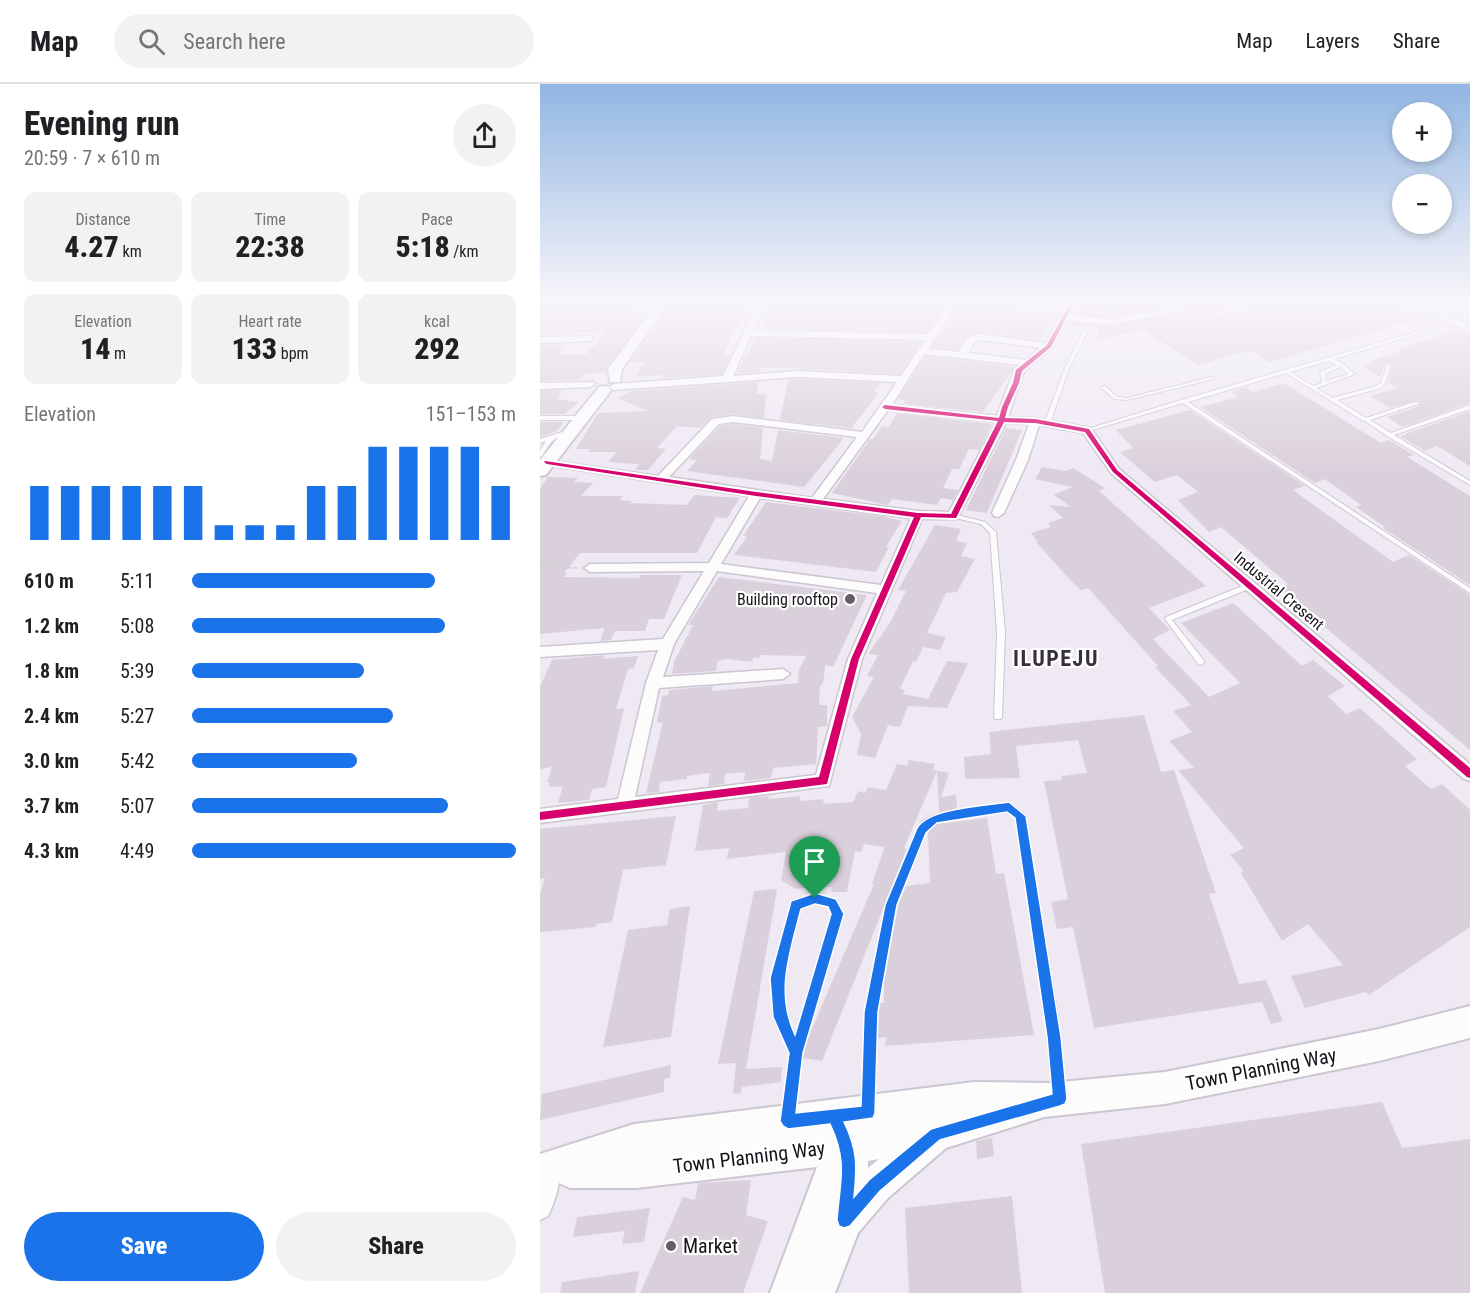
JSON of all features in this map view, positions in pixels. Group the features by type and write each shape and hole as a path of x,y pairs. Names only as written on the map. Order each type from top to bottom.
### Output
{"main road":[{"path":"543,461 569,433 623,359"},
{"name":"Town Planning Way","path":"545,1171 636,1170 974,1099 1055,1099 1192,1083 1379,1045 1470,1022"},
{"name":"Town Planning Way","path":"545,1171 634,1141 788,1121 936,1134 1055,1099"},
{"path":"816,1293 844,1220 849,1189 850,1125"},
{"path":"789,1293 850,1125"},
{"path":"844,1220 895,1166 936,1134"}],"street":[{"path":"727,378 736,359"},
{"path":"816,501 917,359"},
{"path":"994,359 1028,363"},
{"path":"1006,421 1002,412 1018,378 1019,370 1032,359"},
{"path":"540,386 635,384 798,374 903,379"},
{"path":"885,407 1081,428"},
{"path":"660,480 716,421 733,419 863,435"},
{"path":"543,461 756,494 918,515 953,516 1006,421"},
{"path":"998,513 1041,422"},
{"name":"Industrial Cresent","path":"1081,428 1115,471 1470,774"},
{"path":"625,806 652,683 667,644 756,494"},
{"path":"540,816 823,781 855,659 918,515"},
{"path":"590,568 714,567 884,590"},
{"path":"540,652 667,644"},
{"path":"652,683 783,674"},
{"path":"540,1208 545,1171"}],"lane":[{"path":"1041,422 1072,359"},
{"path":"1081,428 1207,395 1329,359"},
{"path":"1313,387 1353,374 1331,359"},
{"path":"1332,400 1379,387 1389,364"},
{"path":"1309,365 1322,373 1324,383"},
{"path":"1322,373 1341,365"},
{"path":"1287,372 1470,483"},
{"path":"1103,387 1116,398 1141,397 1212,378"},
{"path":"1190,384 1207,395"},
{"path":"1141,397 1158,408"},
{"path":"1183,401 1470,591"},
{"path":"1364,420 1416,403"},
{"path":"1389,435 1470,407"},
{"path":"540,418 581,417"},
{"path":"540,441 550,440 558,434 569,433"},
{"path":"543,461 550,440"},
{"path":"953,516 983,523 993,532 1001,632 998,717"},
{"path":"1201,662 1168,623 1168,619 1249,586"},
{"path":"850,1125 891,905 921,831 925,824 935,819 1009,807 1020,816 1052,1011 1055,1099"},
{"path":"788,1121 796,1053 837,914 832,903 815,898 796,905 777,978 779,1017 796,1053"}],"path":[{"path":"540,567 590,568"}],"building":[{"path":"540,359 612,359 606,368 606,375 603,372 583,374 580,380 540,381"},
{"path":"632,359 729,359 722,374 660,378 667,375 636,376 645,362 630,362"},
{"path":"744,359 910,359 900,374 791,368 760,368 760,372 737,373"},
{"path":"923,359 953,359 1015,367 983,412 903,404 905,400 898,399"},
{"path":"1189,359 1218,359 1198,365"},
{"path":"1376,359 1470,359 1470,403 1402,427 1387,417 1419,406 1420,400 1390,408 1370,396 1397,388 1388,382 1393,363 1385,364 1380,377 1363,367 1374,364 1371,362"},
{"path":"788,380 881,383 874,392 879,393 851,428 780,420"},
{"path":"758,382 757,394 766,394 764,418 733,414 712,417 700,428 677,426 657,448 666,449 648,470 635,470 639,464 608,462 617,452 588,452 590,449 576,449 598,413 648,411 617,398 632,391"},
{"path":"1284,383 1381,443 1389,440 1414,455 1407,457 1470,496 1470,585 1383,528 1385,527 1356,507 1361,505 1325,479 1315,483 1200,407 1238,397 1231,392 1245,387 1253,392"},
{"path":"562,390 557,399 579,402 565,414 540,414 540,391"},
{"path":"1190,410 1305,486 1293,490 1393,562 1409,555 1470,595 1470,750 1280,589 1288,584 1221,527 1209,532 1178,500 1198,492 1177,475 1155,482 1120,452 1133,448 1116,430"},
{"path":"1470,411 1470,466 1437,446 1425,451 1400,436"},
{"path":"897,413 992,424 979,450 969,449 959,469 952,469 943,488 958,490 953,500 941,498 937,505 892,499 888,505 832,493 870,439 873,439 882,426 889,427"},
{"path":"540,422 564,422 557,431 540,437"},
{"path":"733,424 763,428 760,459 772,461 778,430 844,438 804,487 687,471 697,460 689,459 720,426"},
{"path":"1006,428 1022,430 987,513 966,510"},
{"path":"1042,467 1065,471 1073,468 1105,488 1099,491 1206,586 1149,608 1170,630 1153,639 1209,697 1240,683 1181,623 1233,603 1302,666 1313,660 1345,686 1328,696 1346,714 1360,708 1417,759 1405,766 1431,789 1442,784 1470,810 1470,927 1369,995 1366,992 1305,1008 1291,976 1343,965 1308,924 1282,941 1241,873 1244,871 1230,855 1244,848 1178,770 1194,768 1169,741 1192,732 1173,711 1191,705 1155,667 1158,666 1088,588 1081,590 1073,583 1036,542 1038,542 1031,533 1051,527 1048,523 1063,518 1049,505 1071,507 1054,495 1072,487 1035,479"},
{"path":"548,477 578,478 574,482 593,483 581,496 623,496 619,500 632,501 630,503 687,505 694,495 740,498 727,518 716,517 697,553 580,553 564,573 567,573 564,577 639,578 640,575 682,575 664,619 649,619 645,631 615,631 611,640 600,641 605,628 540,634 540,488"},
{"path":"766,502 881,516 902,521 886,547 889,547 876,572 734,555 747,537 743,536"},
{"path":"935,525 961,529 956,541 967,543 961,556 975,559 957,592 946,593 927,633 946,637 940,650 923,647 916,662 913,661 900,689 905,690 903,694 928,699 947,661 968,663 947,708 908,706 900,727 888,725 875,758 857,755 861,734 852,717 874,677 867,676 878,655 868,654 890,623 906,591 898,590"},
{"path":"719,577 867,595 833,667 825,665 824,678 820,685 819,705 827,705 827,726 818,727 816,764 773,768 771,778 744,781 745,772 725,774 724,784 708,786 710,773 687,776 687,779 660,782 659,792 646,793 663,722 657,723 662,696 668,695 669,690 713,686 712,691 798,683 799,670 806,656 761,655 759,658 754,657 751,662 726,659 718,661 716,671 672,674 674,662 693,625 688,625"},
{"path":"605,655 603,659 638,656 634,668 628,669 616,709 624,708 606,787 592,789 589,800 558,803 563,786 549,787 550,783 547,783 552,767 540,769 540,687 552,660"},
{"path":"1144,715 1161,772 1174,770 1216,893 1209,894 1239,984 1266,980 1283,1021 1271,1024 1262,1002 1094,1028 1073,927 1057,929 1051,902 1068,899 1044,781 1062,780 1061,776 1087,773 1078,740 1016,746 1020,778 965,779 964,757 991,754 989,732"},
{"path":"909,760 935,764 933,770 949,773 941,797 956,795 957,809 939,812 937,771 904,848 907,849 822,1061 803,1058 808,1038 874,884 872,883 885,847 864,844 861,852 855,851 847,892 831,892 832,887 820,886 795,889 781,880 786,852 727,859 729,848 695,851 703,805 718,802 717,811 748,808 749,798 769,796 768,799 800,796 800,801 823,799 824,804 853,802 858,791 865,793 868,787 886,790 897,764 907,766"},
{"path":"676,816 666,865 623,870 612,922 596,924 595,927 540,932 540,894 545,878 540,879 540,829"},
{"path":"987,818 996,874 1004,873 1034,1035 885,1046 887,1037 878,1038 878,1012 880,1003 884,1003 884,982 898,906 906,886 930,883 928,832 937,824"},
{"path":"777,889 746,1069 782,1067 781,1082 742,1087 741,1094 733,1093 736,1063 718,1064 754,891"},
{"path":"690,906 671,1037 603,1047 628,930 667,925 670,909"},
{"path":"671,1065 670,1078 664,1079 664,1092 540,1120 542,1094"},
{"path":"1382,1102 1402,1148 1470,1139 1470,1293 1105,1293 1081,1144"},
{"path":"992,1138 994,1156 977,1159 976,1141"},
{"path":"751,1180 746,1215 768,1221 743,1293 640,1293 683,1197 695,1200 698,1183"},
{"path":"1012,1196 1022,1293 909,1293 905,1208"},
{"path":"650,1208 644,1242 622,1244 625,1231 573,1237 577,1217"},
{"path":"639,1271 635,1293 560,1293 562,1282"}],"cycle path":[{"path":"1032,359 1019,370 1002,420 1035,421 1087,430 1115,471 1470,774"},
{"path":"547,462 756,494 918,515 953,516 1002,420 885,407"},
{"path":"540,816 823,781 855,659 918,515"}],"place":[{"name":"Building rooftop","path":"850,599"},
{"name":"Market","path":"671,1246"}],"district":[{"name":"ILUPEJU","path":"1056,658"}],"route":[{"path":"815,898 796,905 777,978 779,1017 796,1053 788,1121 868,1113 871,1012 891,905 925,824 935,819 1009,807 1020,816 1052,1011 1060,1099 936,1134 902,1160 875,1185 844,1220 849,1189 850,1161 848,1145 834,1116 788,1121 796,1053 837,914 832,903 815,898"}]}
